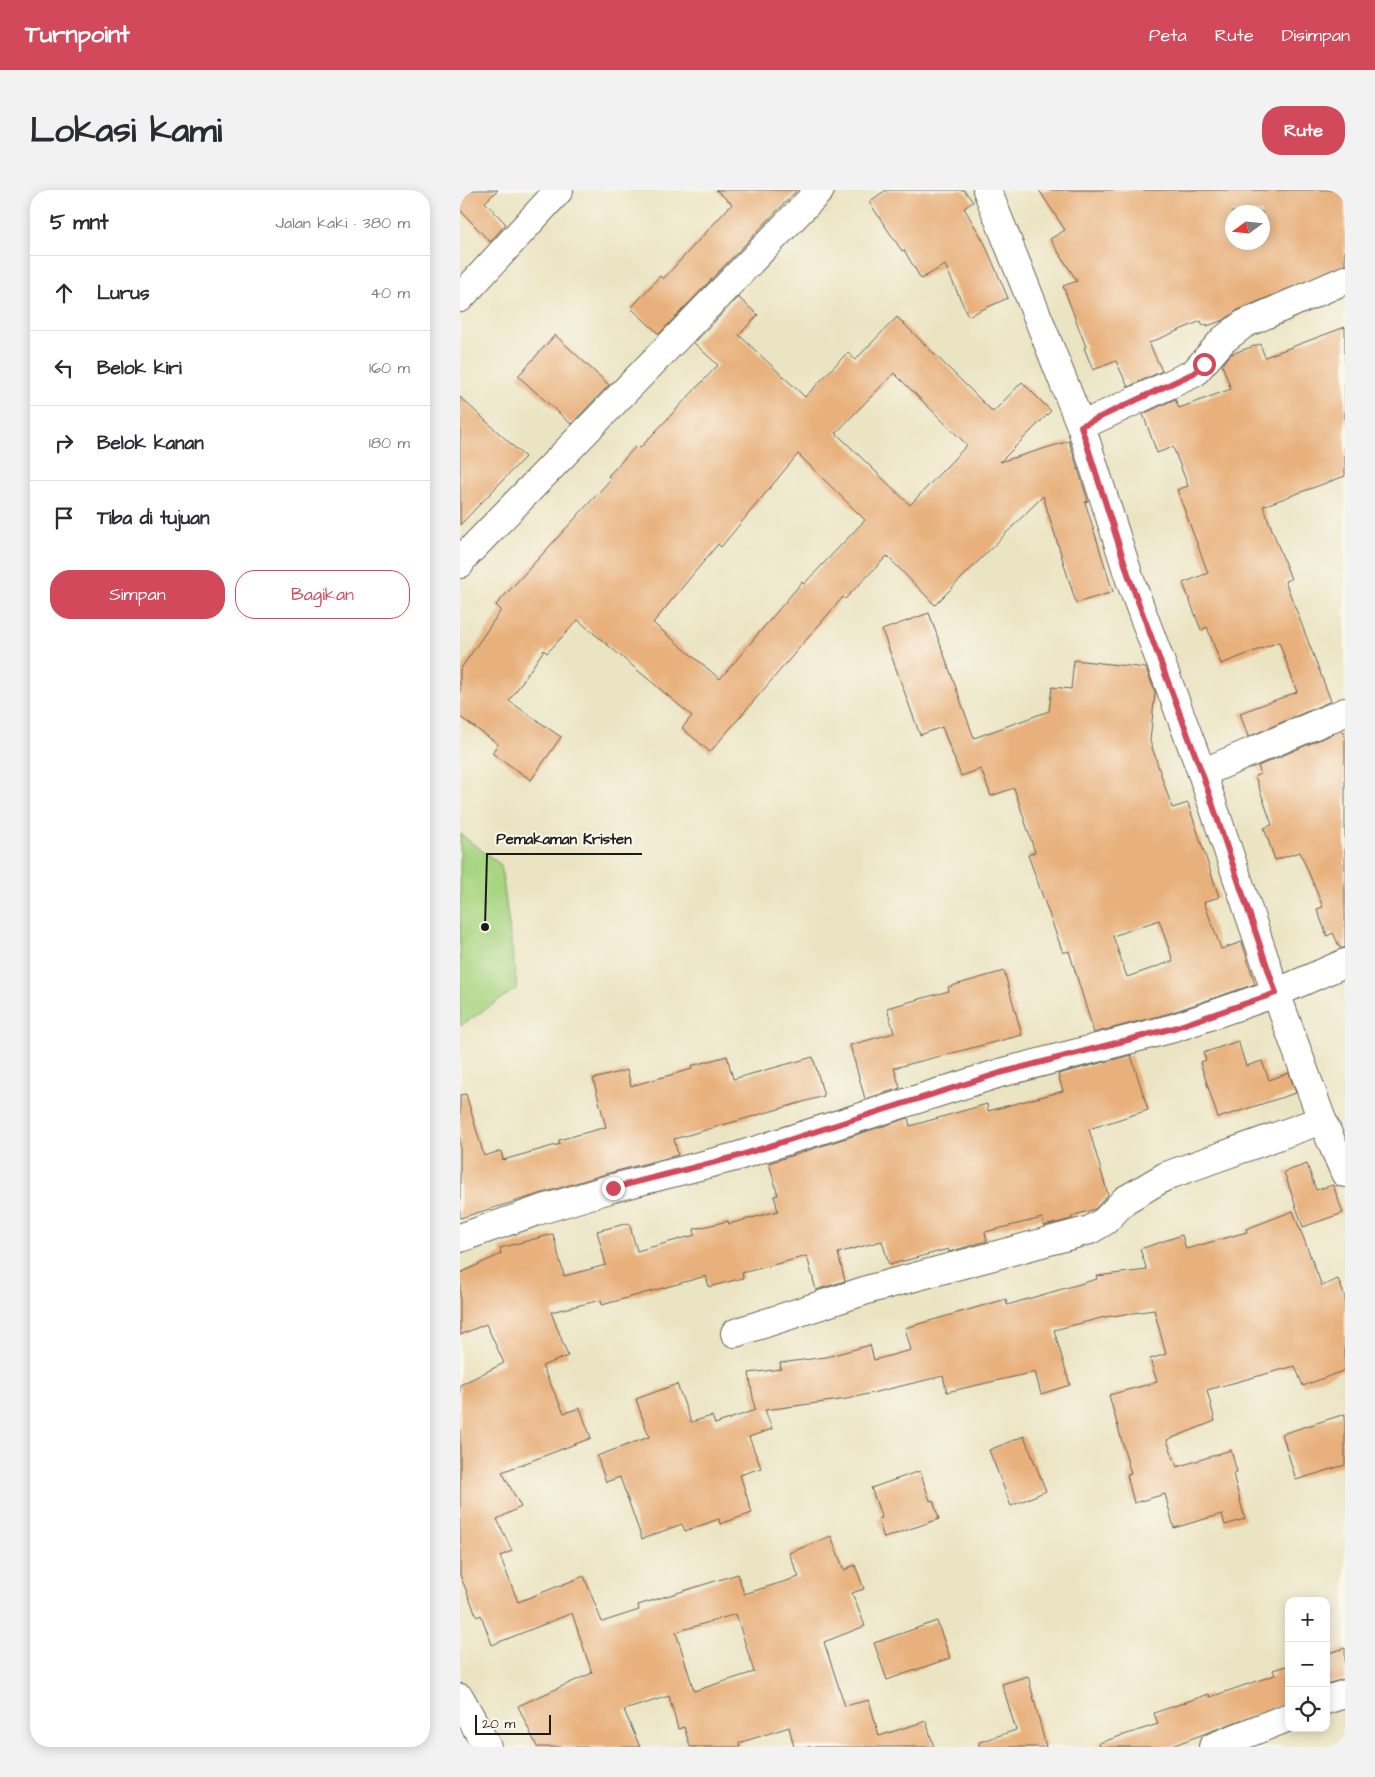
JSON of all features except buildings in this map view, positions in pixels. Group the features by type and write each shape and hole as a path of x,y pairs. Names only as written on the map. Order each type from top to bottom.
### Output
{"street":[{"path":"460,298 559,190"},
{"path":"460,564 462,559 820,190"},
{"path":"987,190 1081,426 1130,580 1202,773 1276,993 1322,1120 1345,1173"},
{"path":"1081,426 1194,373 1224,340 1244,324 1345,280"},
{"path":"1202,773 1345,712"},
{"path":"460,1238 613,1188 735,1157 1000,1073 1174,1028 1276,993 1345,963"},
{"path":"734,1333 870,1289 1090,1230 1105,1221 1125,1200 1166,1176 1322,1120"},
{"path":"1330,1699 1345,1694"},
{"path":"460,1698 487,1747"},
{"path":"1213,1747 1285,1719"}],"green space":[{"path":"460,834 501,865 517,988 460,1026"}],"place":[{"name":"Pemakaman Kristen","path":"485,927"}],"route":[{"path":"613,1188 735,1157 1000,1073 1174,1028 1276,993 1202,773 1130,580 1081,426 1194,373 1204,364"}]}
